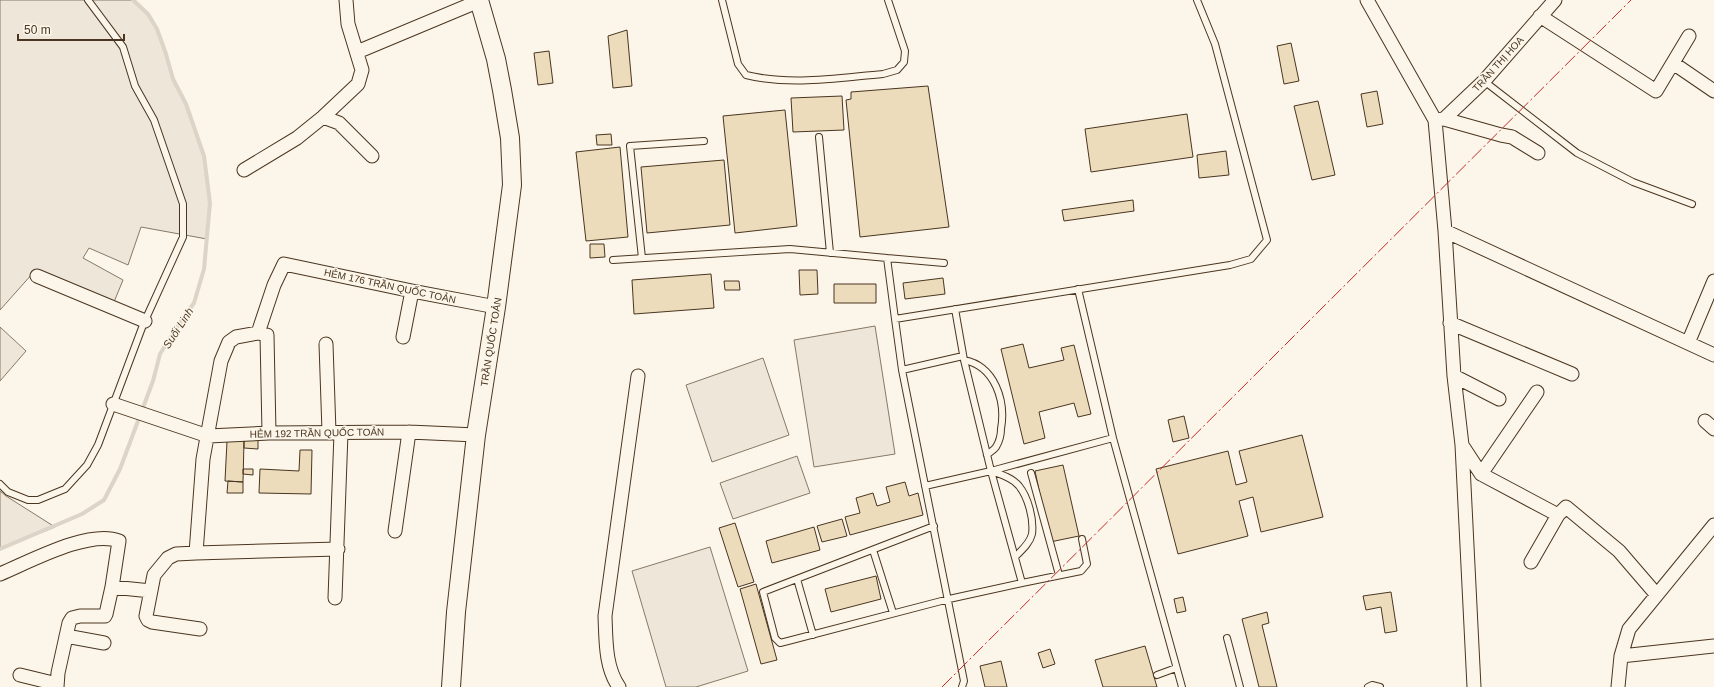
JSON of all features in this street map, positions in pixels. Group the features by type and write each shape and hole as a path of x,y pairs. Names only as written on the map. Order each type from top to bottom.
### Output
{"main road":[{"name":"TRẦN QUỐC TOẢN","path":"451,687 456,612 476,435 496,306 512,185 510,138 496,59 479,0"}],"street":[{"path":"244,170 297,138 323,117 358,84 362,70 348,24 346,0"},
{"path":"357,52 479,0"},
{"path":"1367,0 1439,119 1450,323 1454,376 1462,445 1474,687"},
{"name":"TRẦN THỊ HOA","path":"1439,119 1484,81 1555,0"},
{"path":"1540,16 1656,91 1689,36"},
{"path":"1673,63 1714,91"},
{"path":"323,117 338,123 361,143 372,156"},
{"path":"1439,119 1512,137 1538,153"},
{"path":"1445,231 1714,355"},
{"name":"HẺM 176 TRẦN QUỐC TOẢN","path":"258,333 274,285 284,264 412,291 496,306"},
{"path":"37,276 145,321"},
{"path":"1688,343 1714,281"},
{"path":"403,338 412,291"},
{"path":"1450,323 1572,374"},
{"path":"196,553 203,459 221,361 230,342 236,337 258,333 267,335 268,433"},
{"path":"326,344 335,433 338,549 335,598"},
{"path":"620,687 615,681 607,654 605,616 638,376"},
{"path":"1454,376 1499,399"},
{"path":"1481,474 1537,392"},
{"name":"HẺM 192 TRẦN QUỐC TOẢN","path":"113,404 208,436 268,433 409,432 476,435"},
{"path":"395,531 409,432"},
{"path":"1462,445 1481,474 1558,515"},
{"path":"1531,562 1558,515 1566,507 1619,552 1656,594"},
{"path":"1618,687 1620,656 1629,629 1656,594 1714,525"},
{"path":"0,574 70,544 99,537 119,541 112,587 105,616 80,616 72,618 69,623 66,636 57,685 20,675"},
{"path":"200,629 152,622 148,620 146,616 154,575 168,558 176,554 338,549"},
{"path":"112,587 151,591"},
{"path":"66,636 104,643"},
{"path":"1620,656 1714,646"}],"lane":[{"path":"0,484 8,492 28,500 38,500 65,489 87,465 98,445 145,321 183,236 183,204 154,120 135,86 123,47 88,0"},
{"path":"722,0 738,64 746,75 763,79 790,82 883,74 897,70 904,62 905,51 888,0"},
{"path":"895,319 1230,265 1251,259 1267,240 1215,44 1197,0"},
{"path":"1484,81 1577,153 1633,182 1692,204"},
{"path":"819,137 830,253"},
{"path":"642,258 630,146 704,141"},
{"path":"613,260 790,250 944,263"},
{"path":"887,258 902,370 949,599 964,685"},
{"path":"1078,289 1113,438 1182,687"},
{"path":"955,309 964,358 987,455 1022,583"},
{"path":"902,370 964,358 984,370 996,385 1001,400 1003,422 1001,434 996,446 987,455"},
{"path":"925,486 991,471 1113,438"},
{"path":"991,471 1004,476 1019,485 1030,512 1032,534 1025,547 1015,556"},
{"path":"1031,473 1058,575"},
{"path":"934,526 763,592 775,638 780,642 813,635 949,599 1081,571 1087,564 1082,539"},
{"path":"873,550 893,613"},
{"path":"797,579 813,635"},
{"path":"1227,638 1240,687"},
{"path":"1157,675 1176,668"},
{"path":"1368,687 1372,685 1380,687"}],"shaded area":[{"path":"0,0 133,0 148,14 157,29 173,79 186,104 204,156 210,203 207,239 141,227 128,265 89,248 83,258 123,280 114,302 33,273 0,310"},
{"path":"875,326 895,454 814,467 794,340"},
{"path":"0,327 26,351 0,381"},
{"path":"763,358 789,435 712,462 686,385"},
{"path":"797,456 810,493 733,519 720,483"},
{"path":"0,491 6,496 55,527 0,549"},
{"path":"710,547 748,671 696,687 666,687 632,571"}],"building":[{"path":"627,30 632,86 613,88 608,36"},
{"path":"1291,43 1299,81 1284,84 1277,46"},
{"path":"549,51 553,83 538,85 534,53"},
{"path":"928,86 949,227 860,237 846,100 851,99 851,92"},
{"path":"1377,91 1383,124 1367,127 1361,94"},
{"path":"842,96 844,130 793,132 791,98"},
{"path":"1318,101 1335,175 1312,180 1294,106"},
{"path":"785,110 797,226 735,233 723,116"},
{"path":"1187,114 1193,157 1091,172 1085,129"},
{"path":"611,134 612,145 597,145 596,135"},
{"path":"620,147 628,237 586,241 576,152"},
{"path":"1226,151 1229,175 1199,178 1197,155"},
{"path":"724,160 730,225 647,233 641,167"},
{"path":"1133,200 1134,211 1064,221 1062,210"},
{"path":"590,244 604,244 605,257 590,258"},
{"path":"799,270 817,270 818,294 800,295"},
{"path":"711,274 714,308 634,314 632,280"},
{"path":"943,278 945,294 905,299 903,283"},
{"path":"724,281 739,281 740,290 725,290"},
{"path":"834,284 876,284 876,303 834,303"},
{"path":"1023,344 1029,368 1064,360 1061,348 1074,345 1091,414 1078,417 1074,403 1039,412 1045,438 1024,444 1001,349"},
{"path":"1184,416 1189,438 1173,442 1168,420"},
{"path":"1302,435 1323,517 1261,532 1253,497 1239,501 1248,536 1178,554 1156,469 1228,451 1236,485 1247,482 1239,451"},
{"path":"258,438 258,449 244,448 244,440"},
{"path":"244,440 243,482 225,481 227,441"},
{"path":"300,450 312,450 311,494 259,493 260,469 299,471"},
{"path":"1063,465 1079,536 1050,542 1035,471"},
{"path":"243,469 253,469 253,475 243,474"},
{"path":"228,481 243,482 243,493 227,493"},
{"path":"905,482 909,496 918,493 923,515 850,535 845,517 860,513 856,498 873,493 877,506 890,502 886,487"},
{"path":"842,519 847,536 822,542 817,526"},
{"path":"735,523 754,582 738,587 719,528"},
{"path":"814,527 820,550 772,563 766,541"},
{"path":"876,576 881,599 831,612 825,589"},
{"path":"756,584 777,660 761,664 740,589"},
{"path":"1391,592 1397,631 1385,633 1381,607 1366,610 1363,596"},
{"path":"1183,597 1186,611 1177,613 1174,599"},
{"path":"1267,612 1269,623 1262,625 1277,687 1259,687 1242,619"},
{"path":"1145,646 1157,687 1103,687 1095,660"},
{"path":"1050,649 1055,664 1043,668 1038,653"},
{"path":"1001,661 1007,687 985,687 980,666"}],"waterway":[{"name":"Suối Linh","path":"0,549 82,514 104,500 120,469 153,381 160,354 194,303 204,269 210,203 204,156 186,104 173,79 157,29 148,14 133,0"}],"power":[{"path":"942,687 1631,0"}]}
